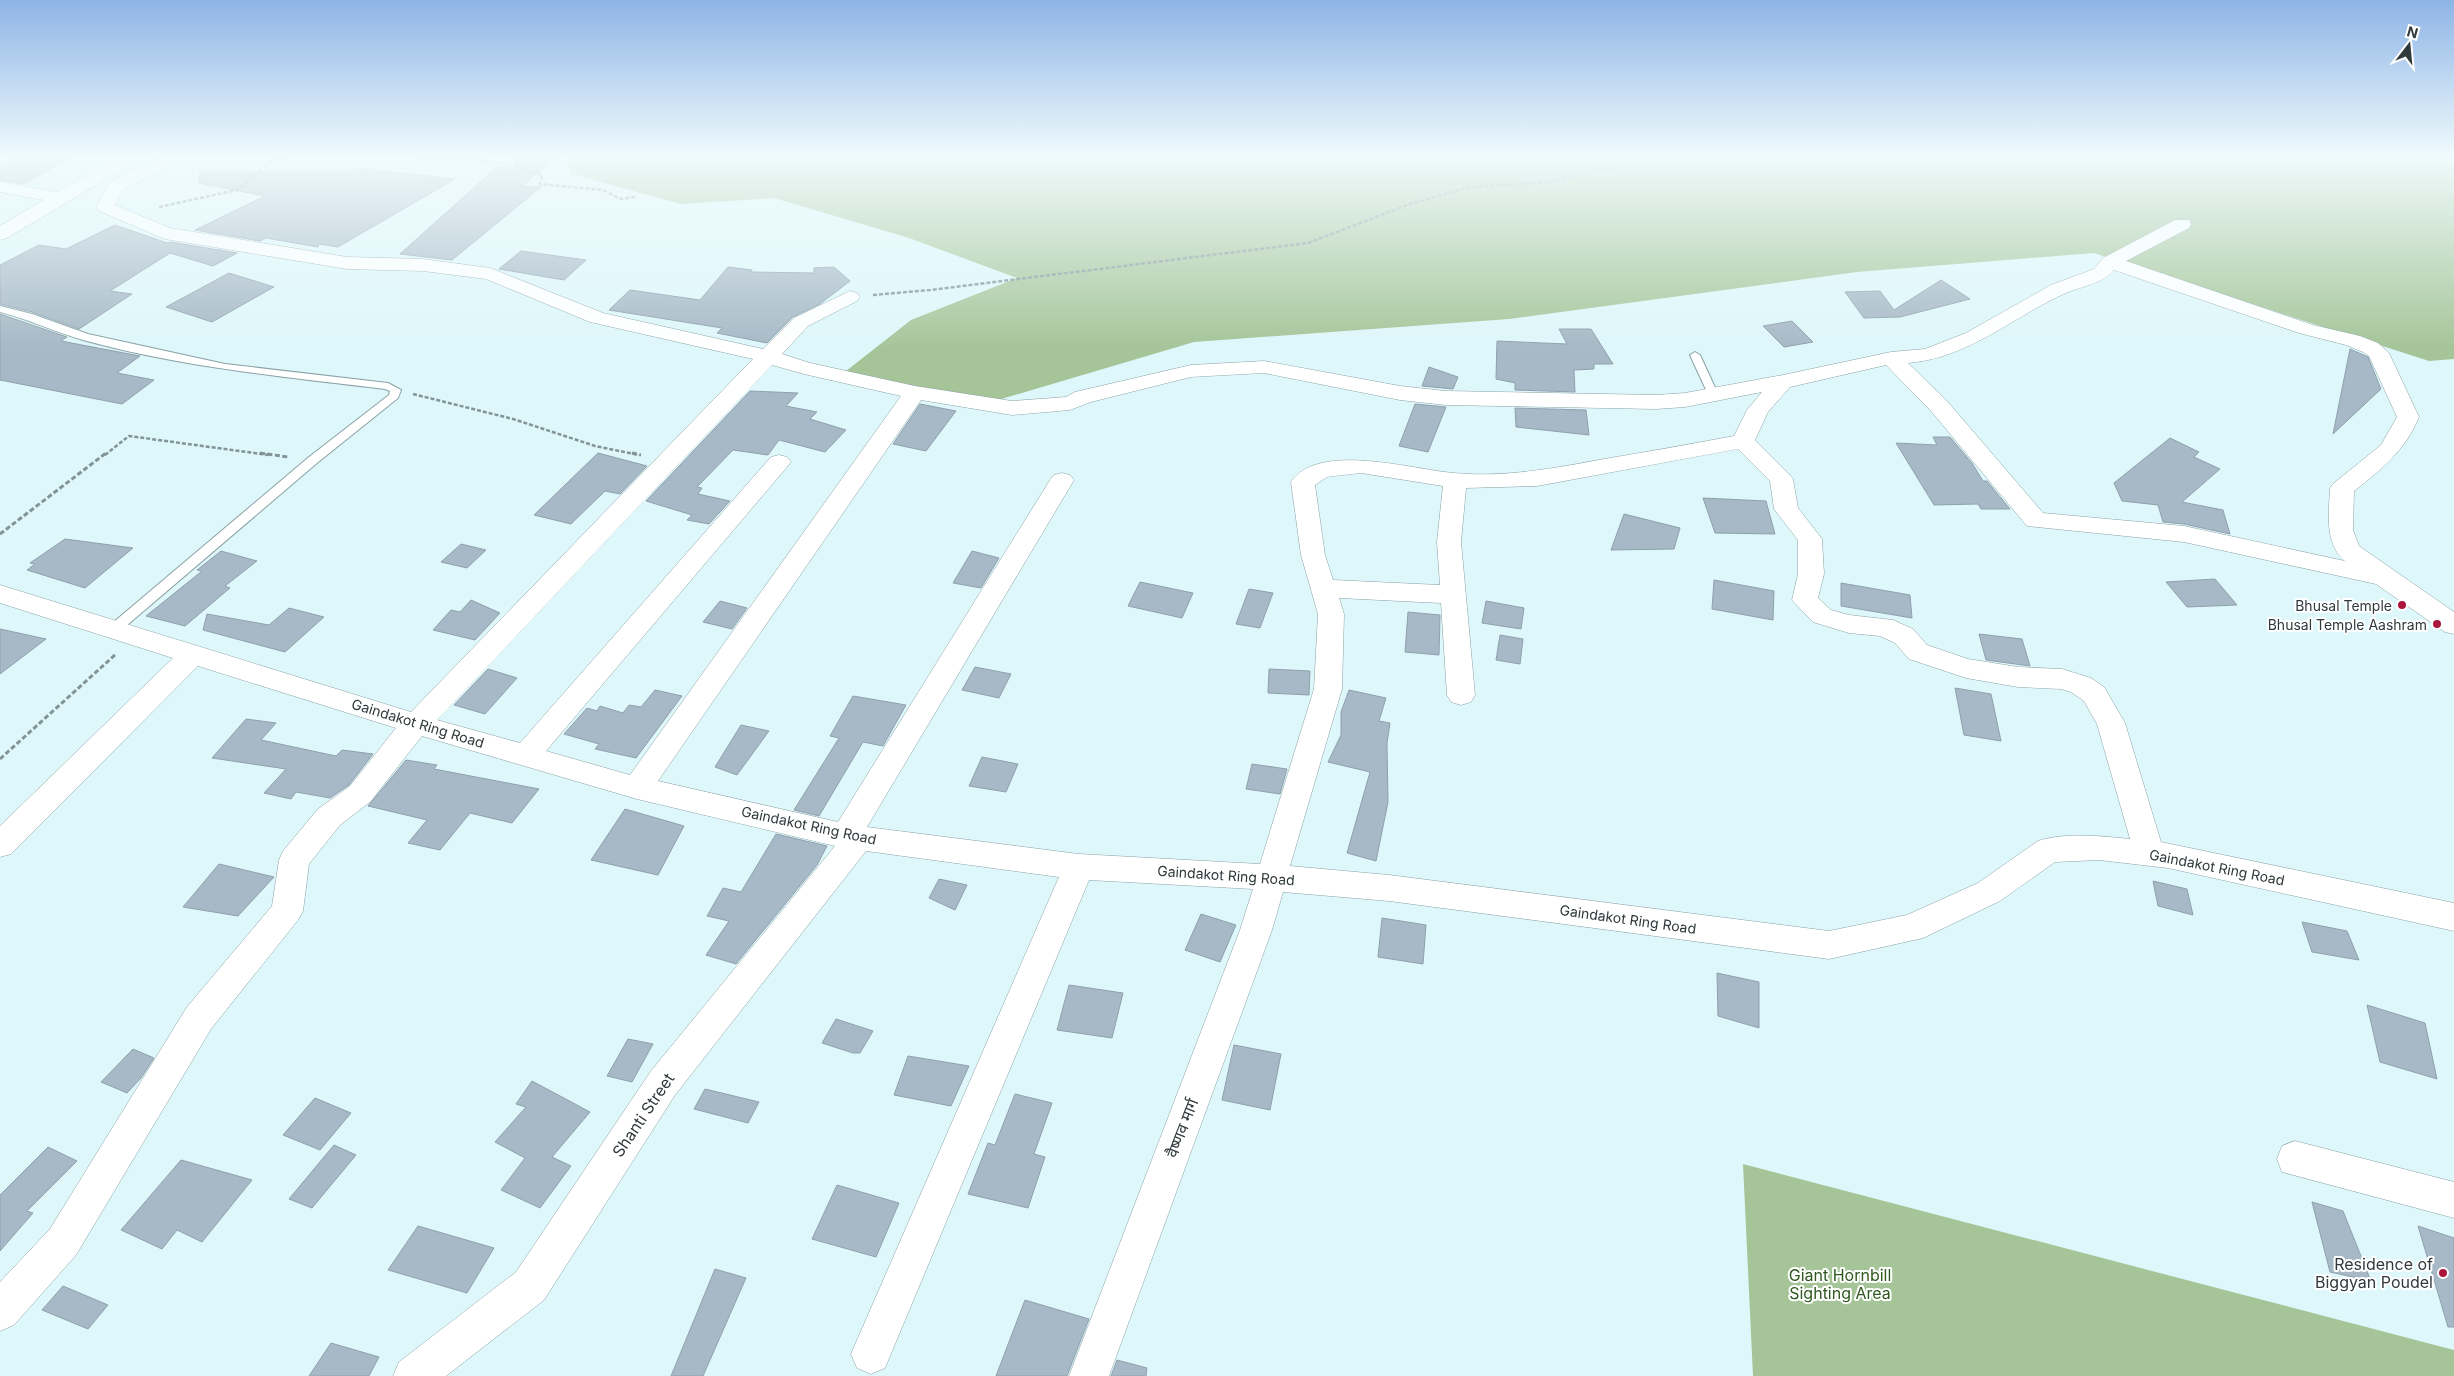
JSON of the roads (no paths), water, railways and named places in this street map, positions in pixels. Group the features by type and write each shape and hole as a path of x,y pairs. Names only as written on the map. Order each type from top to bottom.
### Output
{"street":[{"path":"0,234 25,219"},
{"path":"130,219 165,233 338,261 423,265 490,274 596,318 767,356 804,368 915,393 1012,408 1070,403 1083,397 1191,371 1264,367 1400,393 1446,398 1656,402 1685,400 1782,382 1891,358 1929,355 2006,319 2058,289 2101,273 2110,262 2182,224"},
{"path":"2110,262 2189,291 2369,346 2378,353 2408,418 2401,437 2386,454 2342,488 2341,530 2348,550 2454,625"},
{"path":"0,1312 63,1242 199,1018 287,911 294,860 329,817 360,794 416,724 801,322 850,298"},
{"path":"1891,358 1939,406 2036,520 2184,534 2384,577"},
{"path":"1743,441 1758,410 1782,382"},
{"path":"637,788 915,393"},
{"path":"1460,695 1449,542 1454,481 1537,479 1743,441"},
{"path":"1743,441 1781,479 1786,509 1810,539 1811,574 1805,600 1822,616 1849,624 1884,628 1904,636 1918,652 1966,668 2018,677 2062,679 2081,684 2094,694 2111,723 2149,853"},
{"path":"526,756 779,462"},
{"name":"वैष्णव मार्ग","path":"1089,1376 1256,930 1328,689 1331,614 1313,555 1303,482 1321,471 1361,466 1454,481"},
{"name":"Shanti Street","path":"413,1376 530,1286 663,1083 853,837 1062,480"},
{"path":"1323,588 1454,595"},
{"name":"Gaindakot Ring Road","path":"0,594 416,724 637,788 853,837 1079,866 1271,878 1389,888 1829,945 1912,928 1989,892 2049,850 2099,848 2168,855 2454,917"},
{"path":"0,845 194,654"},
{"path":"871,1354 1079,866"},
{"path":"2295,1159 2454,1200"}],"lane":[{"path":"0,309 28,316 85,337 225,366 388,386 396,390 394,396 313,460 126,632"},
{"path":"1695,354 1713,394"}],"place":[{"name":"Bhusal Temple","path":"2402,605"},
{"name":"Bhusal Temple Aashram","path":"2437,624"},
{"name":"Residence of Biggyan Poudel","path":"2443,1273"}],"park label":[{"name":"Giant Hornbill Sighting Area","path":"1840,1284"}]}
